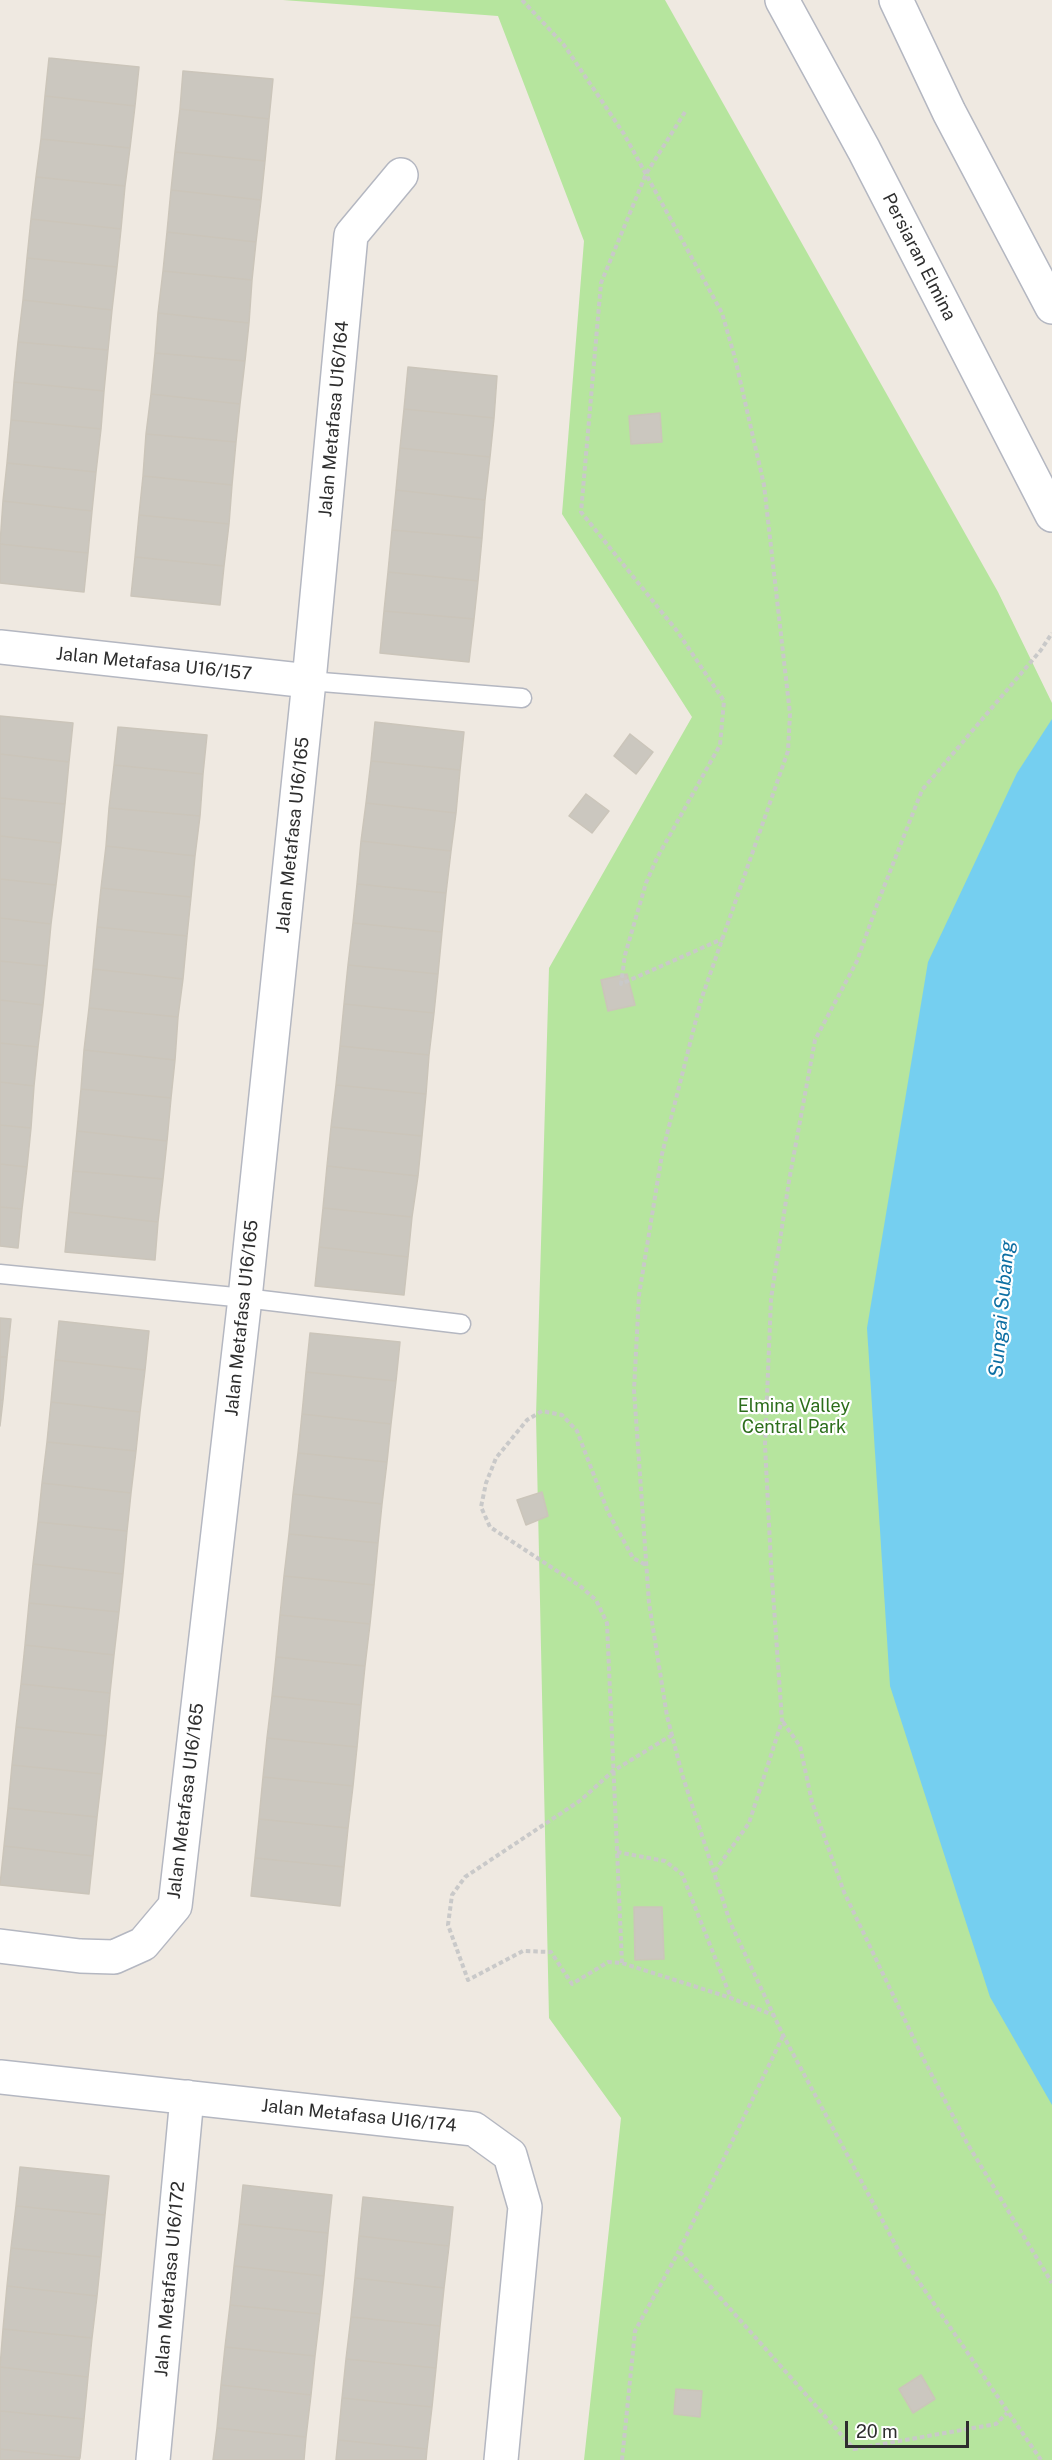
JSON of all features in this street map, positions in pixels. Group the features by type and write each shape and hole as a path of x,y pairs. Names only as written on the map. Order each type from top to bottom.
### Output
{"street":[{"name":"Persiaran Elmina","path":"782,0 864,150 1052,515"},
{"path":"896,0 950,112 1052,307"},
{"name":"Jalan Metafasa U16/164","path":"309,681 351,235 401,175"},
{"name":"Jalan Metafasa U16/157","path":"0,647 309,681"},
{"name":"Jalan Metafasa U16/165","path":"0,1946 80,1956 114,1957 143,1944 175,1906 245,1298 309,681"},
{"name":"Jalan Metafasa U16/174","path":"0,2077 474,2129 510,2155 525,2207 501,2460"},
{"name":"Jalan Metafasa U16/172","path":"153,2460 187,2097"}],"lane":[{"path":"309,681 522,698"},
{"path":"0,1274 245,1298 461,1324"}],"path":[{"path":"522,0 564,45 624,134 722,314 735,358 764,485 790,714 788,751 701,1000 662,1154 639,1295 634,1390 649,1603 667,1716 730,1922 783,2035 902,2257 1041,2460"},
{"path":"686,112 646,174 601,283 581,512 677,631 724,701 720,745 657,858 646,884 624,955 621,984 722,939"},
{"path":"714,1872 749,1823 782,1721 765,1445 771,1299 789,1180 815,1040 857,960 922,790 1041,650 1052,633"},
{"path":"622,1963 607,1623 596,1600 580,1586 490,1527 482,1507 486,1483 496,1458 526,1420 542,1411 562,1415 577,1431 608,1512 633,1558 647,1565"},
{"path":"782,1721 800,1746 812,1802 844,1892 922,2058 967,2143 1052,2283"},
{"path":"672,1735 613,1771 581,1800 465,1877 453,1895 448,1925 468,1980 523,1951 551,1952 572,1984 608,1962 622,1963 730,1998 774,2015"},
{"path":"617,1852 665,1861 682,1874 730,1998"},
{"path":"622,2460 635,2331 679,2251 783,2035"},
{"path":"679,2251 854,2449 996,2424 1007,2413"}],"green space":[{"name":"Elmina Valley Central Park","path":"283,0 665,0 998,592 1052,703 1052,2460 584,2460 621,2118 549,2018 536,1416 549,968 692,717 562,514 584,241 498,16"}],"water":[{"name":"Sungai Subang","path":"1052,719 1052,2105 990,1997 890,1686 867,1328 928,962 1017,773"}],"building":[{"path":"49,58 139,67 135,106 45,96"},
{"path":"183,71 273,79 269,119 180,109"},
{"path":"45,96 135,106 130,148 41,139"},
{"path":"180,109 269,119 265,161 175,152"},
{"path":"41,139 130,148 125,186 36,177"},
{"path":"175,152 265,161 261,200 171,190"},
{"path":"36,177 125,186 121,229 31,219"},
{"path":"171,190 261,200 256,242 167,232"},
{"path":"31,219 121,229 117,267 27,258"},
{"path":"167,232 256,242 252,280 163,271"},
{"path":"27,258 117,267 112,310 23,300"},
{"path":"163,271 252,280 249,323 158,313"},
{"path":"23,300 112,310 108,350 18,342"},
{"path":"158,313 249,323 245,361 155,353"},
{"path":"18,342 108,350 104,391 14,382"},
{"path":"155,353 245,361 240,404 151,394"},
{"path":"408,367 497,376 494,418 404,409"},
{"path":"14,382 104,391 101,429 11,420"},
{"path":"151,394 240,404 236,442 146,434"},
{"path":"404,409 494,418 490,457 400,448"},
{"path":"660,413 662,442 631,444 629,416"},
{"path":"11,420 101,429 96,472 7,463"},
{"path":"146,434 236,442 232,485 143,476"},
{"path":"400,448 490,457 485,500 396,490"},
{"path":"7,463 96,472 92,511 3,501"},
{"path":"143,476 232,485 229,524 139,515"},
{"path":"396,490 485,500 482,538 392,530"},
{"path":"3,501 92,511 88,553 0,544"},
{"path":"139,515 229,524 224,566 135,557"},
{"path":"392,530 482,538 478,581 388,572"},
{"path":"0,544 88,553 84,592 0,583"},
{"path":"135,557 224,566 220,605 131,596"},
{"path":"388,572 478,581 474,619 384,611"},
{"path":"384,611 474,619 469,662 380,653"},
{"path":"0,716 73,723 69,762 0,754"},
{"path":"375,722 464,732 460,770 371,761"},
{"path":"118,727 207,735 203,774 114,765"},
{"path":"630,734 653,752 636,774 614,756"},
{"path":"0,754 69,762 65,804 0,798"},
{"path":"371,761 460,770 456,813 366,803"},
{"path":"114,765 203,774 200,816 109,808"},
{"path":"586,794 609,811 592,833 569,816"},
{"path":"0,798 65,804 61,843 0,836"},
{"path":"366,803 456,813 451,851 361,841"},
{"path":"109,808 200,816 195,856 106,846"},
{"path":"0,836 61,843 56,885 0,879"},
{"path":"361,841 451,851 446,893 357,884"},
{"path":"106,846 195,856 191,897 101,888"},
{"path":"0,879 56,885 51,924 0,918"},
{"path":"357,884 446,893 442,932 353,923"},
{"path":"101,888 191,897 187,936 97,927"},
{"path":"0,918 51,924 47,966 0,961"},
{"path":"353,923 442,932 438,974 348,965"},
{"path":"97,927 187,936 183,979 93,969"},
{"path":"0,961 47,966 43,1005 0,1000"},
{"path":"348,965 438,974 434,1013 344,1004"},
{"path":"93,969 183,979 178,1017 89,1008"},
{"path":"627,974 635,1005 608,1011 601,980"},
{"path":"0,1000 43,1005 38,1047 0,1043"},
{"path":"344,1004 434,1013 429,1055 340,1046"},
{"path":"89,1008 178,1017 175,1060 84,1050"},
{"path":"0,1043 38,1047 34,1086 0,1082"},
{"path":"340,1046 429,1055 426,1094 336,1085"},
{"path":"84,1050 175,1060 171,1098 81,1089"},
{"path":"0,1082 34,1086 31,1128 0,1125"},
{"path":"336,1085 426,1094 422,1136 331,1127"},
{"path":"81,1089 171,1098 167,1141 77,1131"},
{"path":"0,1125 31,1128 27,1167 0,1164"},
{"path":"331,1127 422,1136 418,1176 327,1166"},
{"path":"77,1131 167,1141 163,1179 73,1171"},
{"path":"0,1164 27,1167 22,1209 0,1207"},
{"path":"327,1166 418,1176 412,1217 323,1208"},
{"path":"73,1171 163,1179 158,1222 69,1212"},
{"path":"0,1207 22,1209 18,1248 0,1246"},
{"path":"323,1208 412,1217 408,1257 319,1247"},
{"path":"69,1212 158,1222 155,1260 65,1252"},
{"path":"319,1247 408,1257 404,1295 315,1286"},
{"path":"0,1318 11,1319 7,1357 0,1357"},
{"path":"59,1321 149,1331 145,1370 55,1360"},
{"path":"310,1333 400,1342 396,1381 306,1372"},
{"path":"0,1357 7,1357 3,1400 0,1400"},
{"path":"55,1360 145,1370 140,1412 51,1402"},
{"path":"306,1372 396,1381 391,1424 302,1414"},
{"path":"0,1400 3,1400 0,1426"},
{"path":"51,1402 140,1412 136,1451 47,1442"},
{"path":"302,1414 391,1424 387,1462 298,1453"},
{"path":"47,1442 136,1451 131,1493 42,1483"},
{"path":"298,1453 387,1462 382,1504 293,1494"},
{"path":"42,1483 131,1493 127,1531 38,1522"},
{"path":"542,1492 548,1516 526,1525 517,1500"},
{"path":"293,1494 382,1504 378,1543 289,1534"},
{"path":"38,1522 127,1531 123,1574 33,1564"},
{"path":"289,1534 378,1543 374,1585 284,1576"},
{"path":"33,1564 123,1574 119,1612 29,1603"},
{"path":"284,1576 374,1585 370,1624 280,1615"},
{"path":"29,1603 119,1612 114,1655 25,1645"},
{"path":"280,1615 370,1624 365,1666 276,1657"},
{"path":"25,1645 114,1655 110,1693 21,1684"},
{"path":"276,1657 365,1666 361,1705 272,1696"},
{"path":"21,1684 110,1693 106,1736 16,1727"},
{"path":"272,1696 361,1705 357,1747 267,1738"},
{"path":"16,1727 106,1736 102,1774 12,1765"},
{"path":"267,1738 357,1747 353,1786 263,1777"},
{"path":"12,1765 102,1774 97,1817 8,1808"},
{"path":"263,1777 353,1786 348,1828 259,1819"},
{"path":"8,1808 97,1817 93,1856 4,1846"},
{"path":"259,1819 348,1828 344,1867 255,1858"},
{"path":"4,1846 93,1856 89,1894 0,1885"},
{"path":"255,1858 344,1867 340,1906 251,1896"},
{"path":"634,1907 662,1907 664,1959 635,1960"},
{"path":"20,2167 109,2176 105,2215 16,2206"},
{"path":"243,2185 332,2195 328,2233 239,2224"},
{"path":"363,2197 453,2207 449,2246 359,2236"},
{"path":"16,2206 105,2215 101,2257 11,2248"},
{"path":"239,2224 328,2233 324,2276 234,2266"},
{"path":"359,2236 449,2246 444,2288 355,2278"},
{"path":"11,2248 101,2257 97,2296 7,2286"},
{"path":"234,2266 324,2276 320,2314 230,2305"},
{"path":"355,2278 444,2288 440,2326 351,2317"},
{"path":"7,2286 97,2296 92,2338 3,2329"},
{"path":"230,2305 320,2314 315,2356 225,2347"},
{"path":"351,2317 440,2326 436,2368 346,2359"},
{"path":"3,2329 92,2338 88,2377 0,2367"},
{"path":"225,2347 315,2356 311,2395 221,2385"},
{"path":"346,2359 436,2368 432,2407 342,2398"},
{"path":"0,2367 88,2377 84,2419 0,2411"},
{"path":"921,2375 935,2399 913,2413 899,2389"},
{"path":"221,2385 311,2395 306,2437 217,2428"},
{"path":"676,2389 702,2391 700,2417 674,2414"},
{"path":"342,2398 432,2407 427,2449 338,2440"},
{"path":"0,2411 84,2419 80,2458 0,2449"},
{"path":"217,2428 306,2437 304,2460 213,2460"},
{"path":"338,2440 427,2449 426,2460 336,2460"},
{"path":"0,2449 80,2458 79,2460 0,2460"}]}
